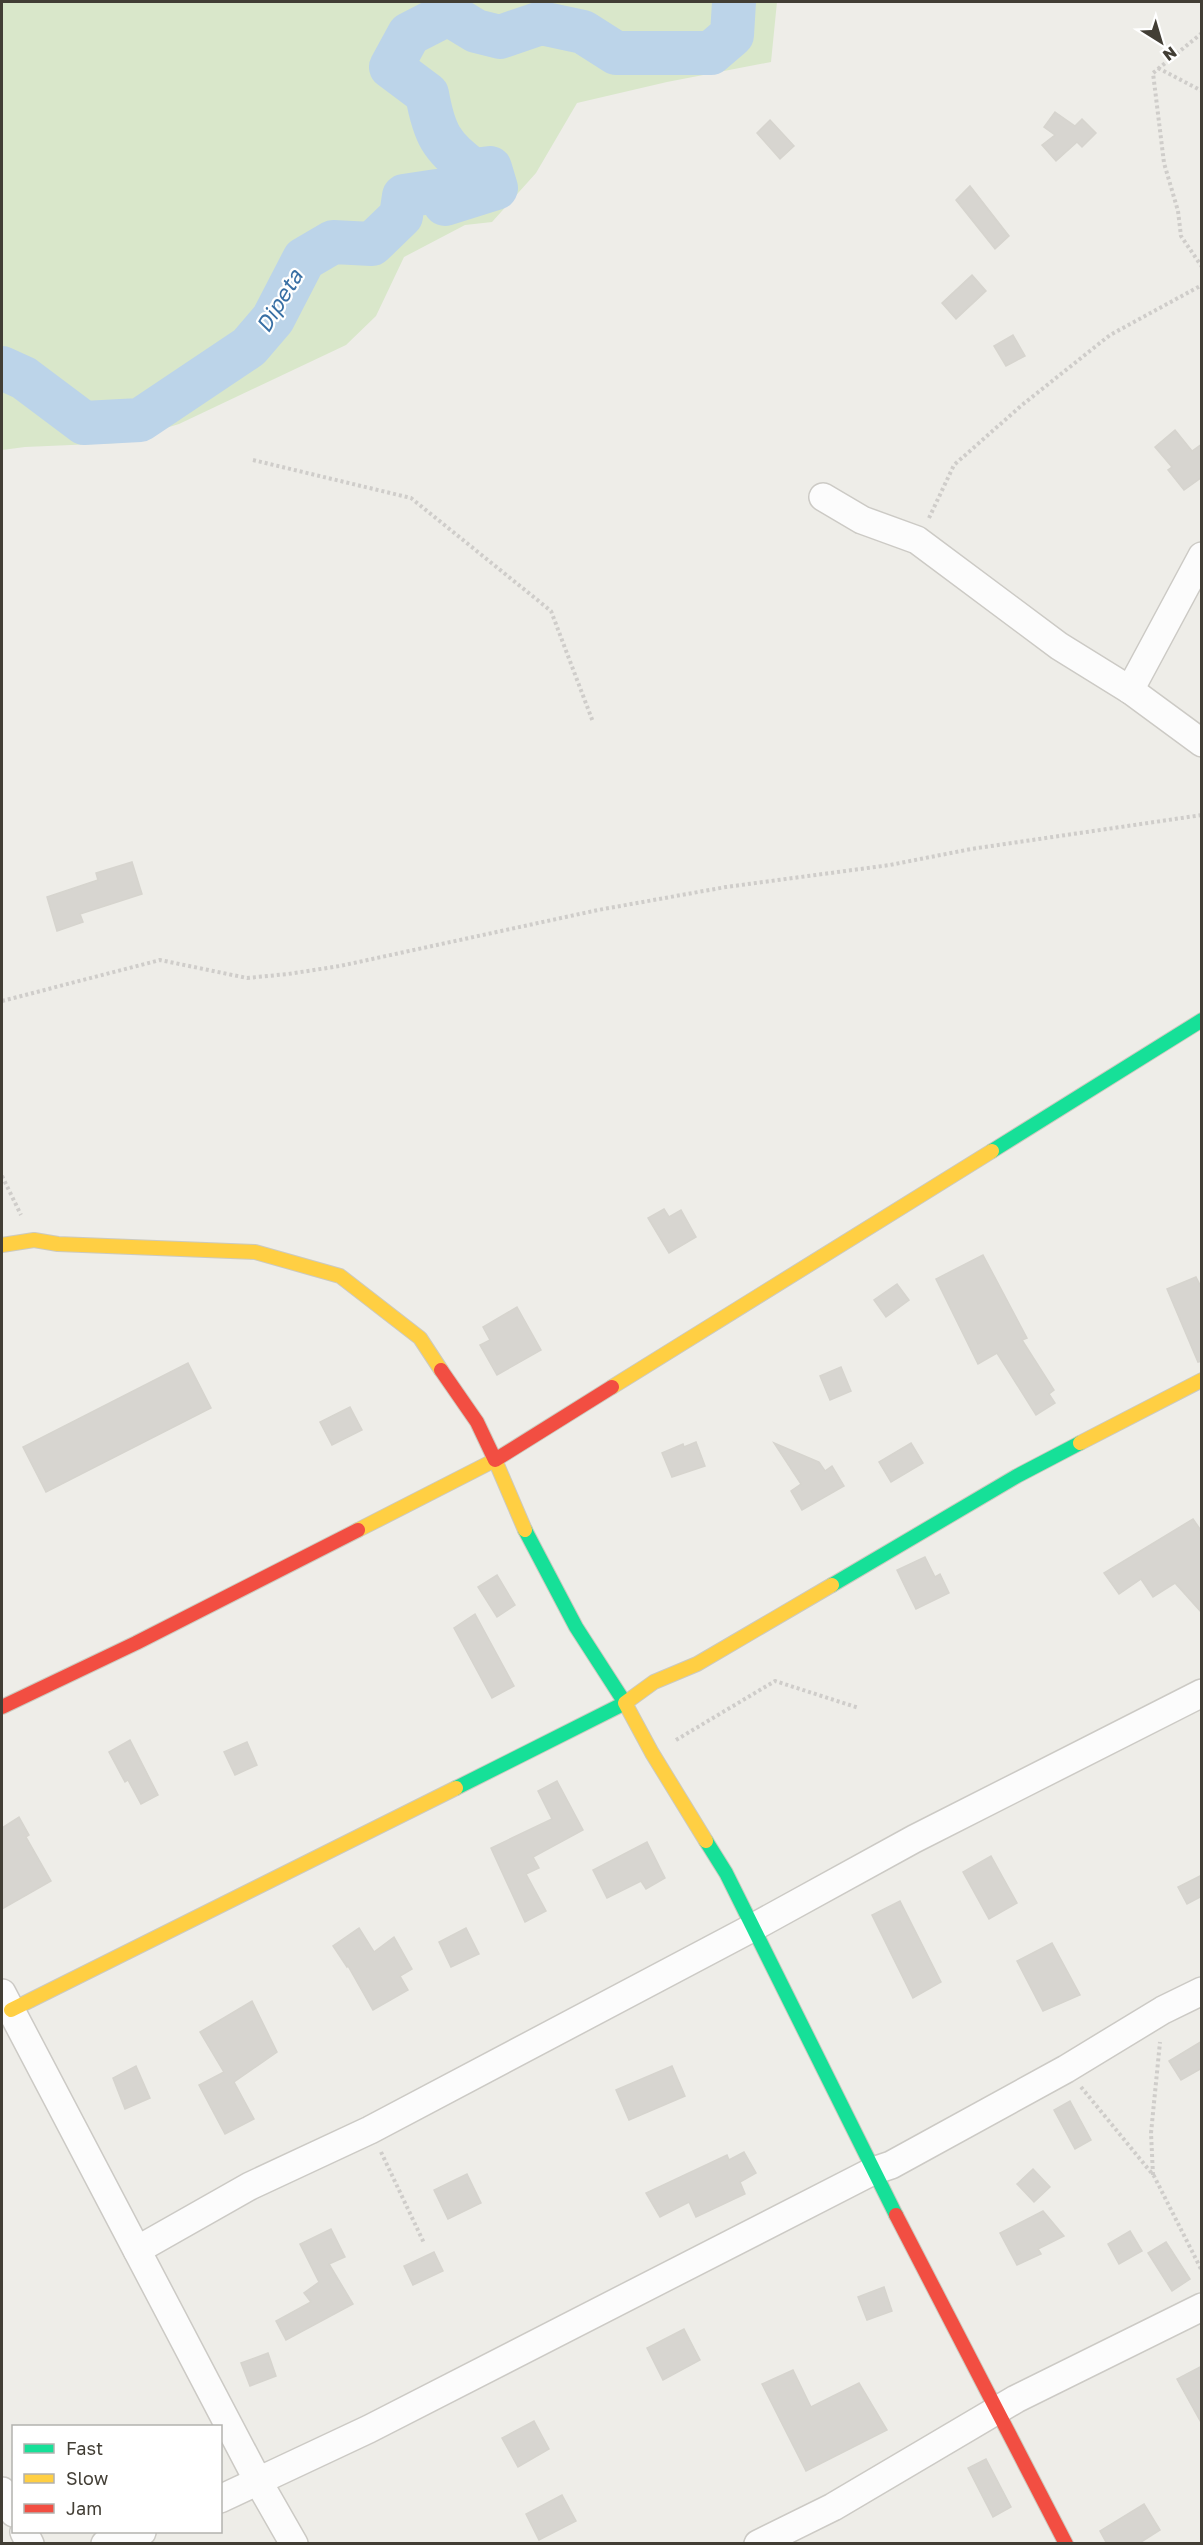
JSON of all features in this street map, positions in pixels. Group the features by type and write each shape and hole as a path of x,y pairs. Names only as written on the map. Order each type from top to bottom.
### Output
{"street":[{"path":"823,497 862,520 917,540 1059,646 1130,690 1202,743"},
{"path":"1130,690 1202,556"},
{"path":"2,1707 136,1643 495,1460 1202,1020"},
{"path":"2,1245 34,1240 58,1244 255,1252 340,1276 420,1338 477,1422 521,1522 576,1627 625,1703 652,1754 726,1872 873,2171 1066,2544"},
{"path":"294,2544 258,2481 6,2002 625,1703 654,1682 697,1664 1017,1476 1202,1380"},
{"path":"137,2250 250,2186 370,2130 752,1928 914,1839 1202,1693"},
{"path":"222,2498 369,2429 873,2171 891,2165 1066,2069 1163,2010 1202,1991"},
{"path":"758,2544 832,2507 996,2411 1202,2307"},
{"path":"2,2491 12,2509"},
{"path":"105,2544 139,2533"}],"path":[{"path":"1202,33 1153,74 1164,163 1178,211 1181,236 1202,267"},
{"path":"1158,68 1202,92"},
{"path":"917,540 954,465 1022,405 1110,335 1202,285"},
{"path":"253,460 411,498 551,611 593,722"},
{"path":"2,1001 160,960 247,978 340,966 598,910 726,887 890,865 971,849 1202,814"},
{"path":"2,1176 34,1240"},
{"path":"652,1754 775,1681 859,1708"},
{"path":"1154,2176 1151,2133 1163,2010"},
{"path":"1066,2069 1154,2176 1202,2271"},
{"path":"370,2130 424,2243"}],"green space":[{"path":"2,2 777,2 771,62 667,82 577,103 536,173 492,222 465,225 404,257 376,316 346,345 179,424 117,443 2,450"}],"building":[{"path":"1055,112 1075,126 1082,119 1096,133 1082,147 1077,142 1056,161 1042,145 1055,135 1044,127"},
{"path":"770,120 794,146 780,159 757,133"},
{"path":"970,186 1009,236 995,249 956,200"},
{"path":"972,275 986,291 956,319 942,303"},
{"path":"1013,335 1025,356 1006,366 994,346"},
{"path":"1175,430 1192,451 1202,444 1202,477 1184,490 1168,470 1172,467 1155,447"},
{"path":"132,862 142,894 80,914 83,922 57,931 47,897 98,880 96,873"},
{"path":"664,1209 669,1217 681,1210 696,1237 669,1253 648,1218"},
{"path":"983,1255 1027,1338 1022,1340 1054,1390 1049,1394 1055,1403 1036,1415 997,1353 978,1364 936,1279"},
{"path":"1196,1277 1202,1289 1202,1361 1198,1362 1167,1289"},
{"path":"897,1284 909,1300 886,1317 874,1300"},
{"path":"517,1307 541,1350 497,1375 480,1345 490,1340 483,1327"},
{"path":"188,1363 211,1408 46,1492 23,1447"},
{"path":"841,1367 851,1391 830,1400 820,1376"},
{"path":"350,1407 362,1430 332,1445 320,1422"},
{"path":"696,1442 705,1466 672,1477 662,1453 683,1444 684,1447"},
{"path":"774,1443 819,1462 825,1471 832,1466 844,1486 802,1510 791,1491 801,1484"},
{"path":"911,1443 923,1463 891,1482 879,1462"},
{"path":"1193,1519 1202,1532 1202,1613 1175,1583 1153,1597 1141,1579 1119,1594 1104,1573"},
{"path":"925,1557 935,1577 940,1574 949,1593 916,1609 897,1570"},
{"path":"497,1575 515,1605 497,1617 478,1587"},
{"path":"475,1614 514,1686 492,1698 454,1628"},
{"path":"130,1740 158,1795 141,1804 128,1780 125,1782 109,1752"},
{"path":"247,1742 257,1765 235,1775 224,1752"},
{"path":"557,1781 583,1830 533,1857 539,1868 526,1874 546,1911 525,1922 491,1848 552,1819 538,1791"},
{"path":"19,1817 29,1835 26,1837 51,1881 2,1909 2,1828"},
{"path":"647,1842 665,1878 646,1889 641,1881 607,1898 593,1870"},
{"path":"991,1856 1017,1903 989,1919 963,1872"},
{"path":"1202,1875 1202,1896 1187,1904 1178,1887"},
{"path":"900,1901 941,1982 913,1998 872,1915"},
{"path":"359,1928 374,1952 394,1937 412,1969 400,1976 408,1990 373,2010 348,1966 333,1946"},
{"path":"466,1928 479,1954 451,1967 439,1942"},
{"path":"1052,1943 1080,1995 1043,2011 1017,1961"},
{"path":"252,2001 277,2052 234,2082 254,2119 225,2134 199,2085 224,2072 200,2032"},
{"path":"1202,2041 1202,2068 1181,2080 1169,2061"},
{"path":"136,2066 150,2098 125,2109 113,2078"},
{"path":"672,2066 685,2096 629,2120 616,2090"},
{"path":"1070,2101 1091,2140 1075,2149 1054,2110"},
{"path":"744,2152 756,2173 740,2182 745,2194 696,2217 689,2202 660,2217 646,2193 727,2155 729,2160"},
{"path":"1033,2169 1050,2187 1034,2202 1017,2184"},
{"path":"467,2174 481,2203 448,2219 434,2190"},
{"path":"1043,2211 1064,2236 1038,2249 1041,2254 1017,2265 1000,2233"},
{"path":"331,2229 345,2257 329,2264 353,2304 286,2340 276,2321 311,2302 304,2293 319,2282 300,2244"},
{"path":"1130,2231 1142,2251 1119,2264 1108,2244"},
{"path":"1166,2242 1190,2279 1172,2291 1148,2253"},
{"path":"434,2252 443,2271 413,2285 404,2266"},
{"path":"884,2287 892,2311 867,2320 858,2297"},
{"path":"684,2329 700,2360 663,2380 647,2348"},
{"path":"268,2353 276,2376 250,2386 241,2363"},
{"path":"1202,2366 1202,2424 1177,2379"},
{"path":"793,2370 811,2407 859,2383 887,2430 806,2471 762,2384"},
{"path":"534,2421 549,2449 518,2467 502,2438"},
{"path":"986,2459 1011,2507 993,2517 968,2468"},
{"path":"562,2495 576,2521 539,2540 526,2514"},
{"path":"1144,2504 1160,2530 1138,2544 1107,2544 1100,2531"}],"waterway":[{"name":"Dipeta","path":"2,368 24,378 84,423 140,420 249,347 273,319 304,259 333,242 372,244 401,216 404,196 437,191 445,204 496,188 490,168 473,170 446,146 436,129 427,94 391,67 409,34 448,14 476,31 500,37 541,23 583,32 616,53 711,53 732,35 734,2"}],"traffic: fast":[{"path":"992,1151 1202,1020"},
{"path":"832,1585 1017,1476 1080,1443"},
{"path":"456,1788 625,1703 576,1627 525,1530"},
{"path":"706,1841 726,1873 896,2215"}],"traffic: slow":[{"path":"612,1387 992,1151"},
{"path":"2,1245 34,1240 58,1244 255,1252 340,1276 420,1338 441,1370"},
{"path":"1080,1443 1202,1380"},
{"path":"358,1530 495,1460 525,1530"},
{"path":"706,1841 652,1753 625,1703 654,1682 697,1664 832,1585"},
{"path":"11,2010 456,1788"}],"traffic: jam":[{"path":"441,1370 477,1422 495,1460 612,1387"},
{"path":"2,1707 136,1643 358,1530"},
{"path":"896,2215 1066,2544"}]}
